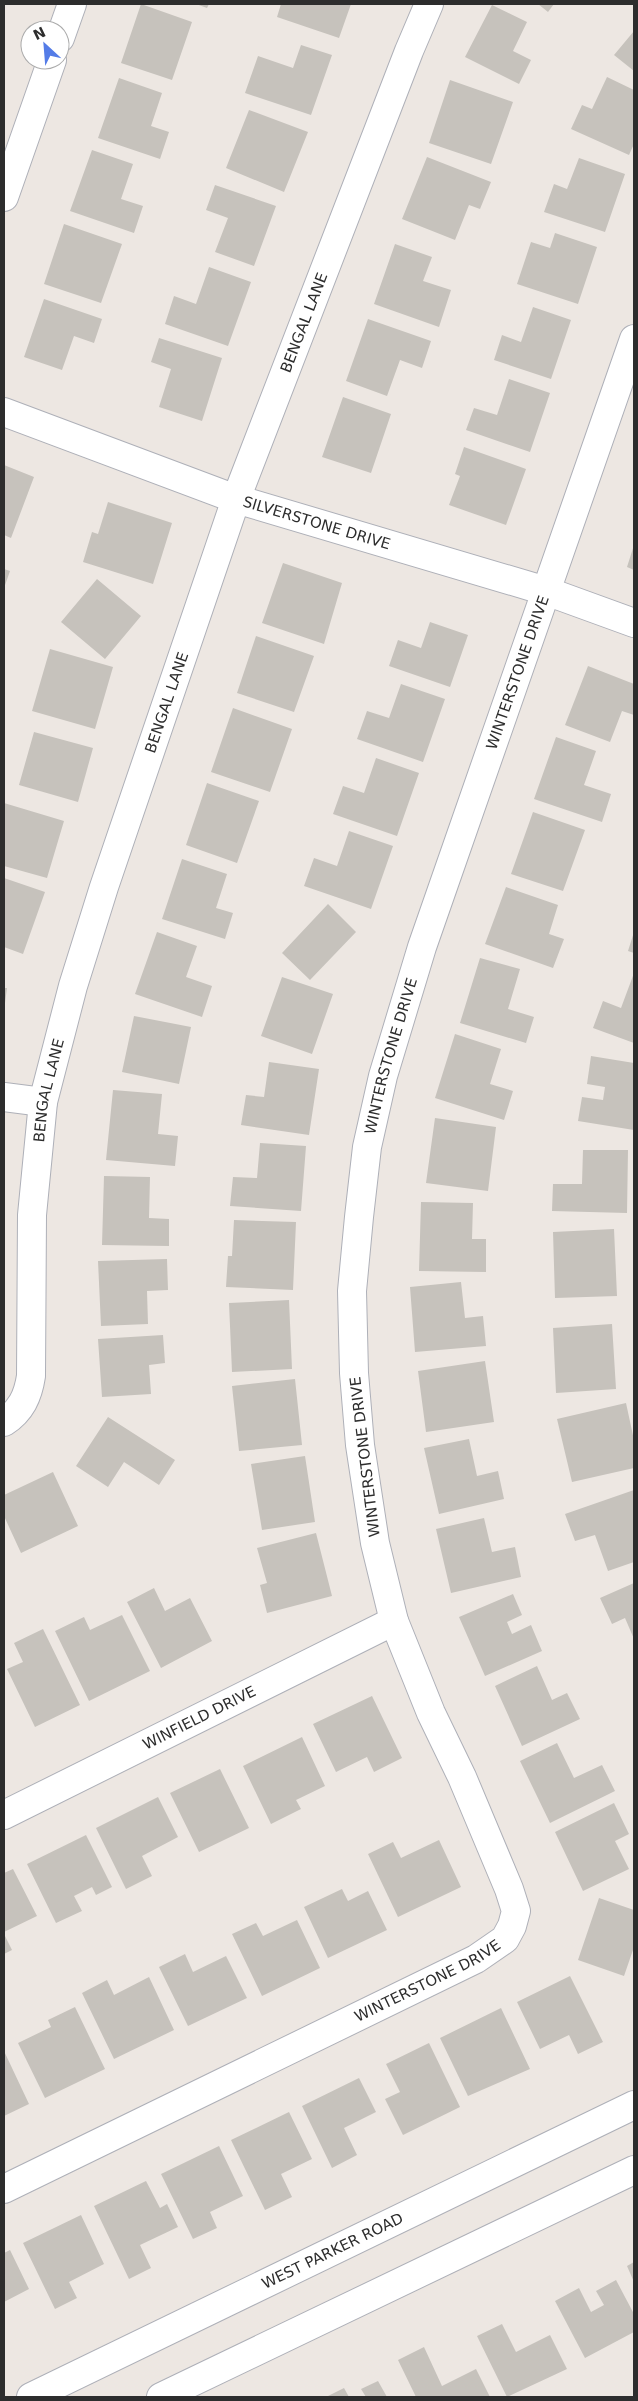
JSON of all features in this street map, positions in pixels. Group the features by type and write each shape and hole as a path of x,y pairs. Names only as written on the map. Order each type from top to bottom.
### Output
{"street":[{"path":"66,20 72,4"},
{"name":"BENGAL LANE","path":"4,1422 21,1406 28,1393 32,1376 32,1215 43,1102 73,986 104,887 236,499 409,51 429,4"},
{"path":"4,198 49,70"},
{"name":"WINTERSTONE DRIVE","path":"4,2189 476,1959 505,1939 512,1926 516,1910 509,1889 462,1777 431,1713 394,1621 375,1543 360,1445 354,1373 352,1291 367,1147 383,1076 422,948 634,339"},
{"name":"SILVERSTONE DRIVE","path":"4,412 236,499 546,591 634,623"},
{"path":"4,1097 43,1102"},
{"name":"WINFIELD DRIVE","path":"4,1815 394,1621"},
{"name":"WEST PARKER ROAD","path":"31,2397 634,2105"},
{"path":"160,2397 634,2170"}],"building":[{"path":"141,4 192,22 172,80 121,63"},
{"path":"196,4 209,4 207,8"},
{"path":"281,4 351,4 339,38 277,17"},
{"path":"538,4 554,4 548,12"},
{"path":"492,5 527,22 513,51 531,60 519,84 465,57"},
{"path":"634,31 634,71 614,55"},
{"path":"301,45 332,55 311,115 245,93 258,56 293,68"},
{"path":"607,77 634,90 634,144 629,155 571,129 582,105 592,109"},
{"path":"119,78 162,93 151,126 169,132 160,159 98,138"},
{"path":"450,80 513,102 491,164 429,143"},
{"path":"249,110 308,132 284,192 226,168"},
{"path":"92,150 133,164 121,199 143,206 134,233 70,211"},
{"path":"427,157 491,182 480,209 469,205 455,240 402,219"},
{"path":"579,158 625,174 605,232 544,212 554,184 567,189"},
{"path":"215,185 276,206 254,266 215,252 228,218 206,210"},
{"path":"64,224 122,244 101,303 44,284"},
{"path":"555,233 597,247 578,304 517,284 531,242 550,248"},
{"path":"395,244 432,257 423,281 451,290 439,327 374,304"},
{"path":"209,267 251,282 228,346 165,324 174,296 196,304"},
{"path":"44,299 102,319 94,343 74,336 62,370 24,357"},
{"path":"533,307 571,320 551,379 494,360 502,335 521,342"},
{"path":"368,319 431,341 422,368 400,360 387,396 346,381"},
{"path":"159,338 222,358 202,421 159,407 171,369 151,362"},
{"path":"509,379 550,393 530,452 466,430 474,408 497,415"},
{"path":"343,397 391,414 371,473 322,457"},
{"path":"464,447 526,469 506,525 449,505 460,476 455,474"},
{"path":"4,465 34,477 11,538 4,535"},
{"path":"108,502 172,523 153,584 83,562 92,532 98,534"},
{"path":"634,545 634,570 627,567"},
{"path":"283,563 342,583 324,644 262,623"},
{"path":"4,569 10,571 4,588"},
{"path":"97,579 141,616 105,659 61,622"},
{"path":"430,622 468,635 450,687 389,666 398,640 421,648"},
{"path":"256,636 314,656 294,712 237,693"},
{"path":"50,649 113,667 95,729 32,711"},
{"path":"588,666 634,684 634,715 622,711 610,742 565,725"},
{"path":"401,684 445,699 423,762 357,739 367,711 389,718"},
{"path":"233,708 292,729 270,792 211,772"},
{"path":"34,732 93,748 78,802 19,785"},
{"path":"556,737 596,751 584,785 611,794 602,822 534,799"},
{"path":"376,758 419,773 397,836 333,814 343,786 364,793"},
{"path":"207,783 259,801 237,863 186,845"},
{"path":"4,803 64,821 47,878 4,866"},
{"path":"533,812 585,830 563,891 511,874"},
{"path":"349,831 393,846 371,909 304,886 314,858 337,866"},
{"path":"182,859 227,874 216,908 233,913 225,939 162,919"},
{"path":"4,878 45,892 23,954 4,947"},
{"path":"506,887 558,905 549,934 564,939 553,968 485,944"},
{"path":"328,904 356,932 310,980 282,953"},
{"path":"157,932 197,946 186,977 212,986 202,1017 135,994"},
{"path":"634,932 634,953 628,951"},
{"path":"480,958 520,969 508,1009 534,1017 526,1043 460,1023"},
{"path":"634,973 634,1043 593,1028 603,1001 621,1008"},
{"path":"282,977 333,994 312,1054 261,1036"},
{"path":"4,988 7,988 5,1003 4,1003"},
{"path":"134,1016 191,1027 179,1084 122,1072"},
{"path":"455,1034 501,1049 490,1084 513,1091 504,1120 435,1098"},
{"path":"591,1056 634,1063 634,1130 578,1121 582,1097 603,1100 605,1087 587,1084"},
{"path":"269,1062 319,1069 309,1135 241,1125 246,1095 264,1097"},
{"path":"113,1090 162,1094 158,1134 178,1136 175,1166 106,1160"},
{"path":"435,1118 496,1127 488,1191 426,1183"},
{"path":"260,1143 306,1146 301,1211 230,1206 233,1177 257,1178"},
{"path":"583,1150 628,1150 627,1213 552,1211 553,1184 582,1184"},
{"path":"104,1176 150,1177 149,1218 169,1219 169,1246 102,1245"},
{"path":"421,1202 473,1203 472,1239 486,1239 486,1272 419,1271"},
{"path":"234,1220 296,1222 293,1290 226,1287 228,1256 232,1256"},
{"path":"614,1229 617,1296 555,1298 553,1232"},
{"path":"167,1259 168,1290 147,1291 148,1324 101,1326 98,1261"},
{"path":"461,1282 465,1318 483,1316 486,1346 415,1352 410,1287"},
{"path":"289,1300 292,1369 232,1372 229,1303"},
{"path":"612,1324 616,1389 556,1393 553,1328"},
{"path":"163,1335 165,1363 149,1365 151,1394 102,1397 98,1339"},
{"path":"485,1361 494,1422 426,1432 418,1371"},
{"path":"295,1379 302,1445 239,1451 232,1386"},
{"path":"626,1403 634,1440 634,1468 572,1482 557,1419"},
{"path":"108,1417 175,1460 159,1485 124,1462 108,1487 76,1466"},
{"path":"469,1439 477,1476 498,1471 504,1499 439,1514 424,1448"},
{"path":"305,1456 315,1522 262,1530 251,1464"},
{"path":"53,1472 78,1526 21,1553 4,1516 4,1495"},
{"path":"634,1490 634,1562 608,1571 595,1535 575,1541 565,1514"},
{"path":"484,1518 492,1552 515,1547 521,1577 451,1593 436,1529"},
{"path":"316,1533 332,1596 267,1613 260,1585 267,1583 257,1548"},
{"path":"634,1583 634,1639 625,1618 612,1624 600,1598"},
{"path":"154,1588 165,1611 190,1598 212,1641 161,1668 127,1602"},
{"path":"513,1594 522,1615 507,1622 512,1634 531,1625 542,1651 485,1676 459,1617"},
{"path":"122,1615 150,1671 89,1701 55,1631 84,1617 90,1630"},
{"path":"43,1629 80,1705 35,1727 7,1669 23,1662 14,1643"},
{"path":"537,1666 552,1700 567,1693 580,1719 522,1746 495,1686"},
{"path":"372,1696 402,1758 374,1772 367,1757 336,1772 313,1724"},
{"path":"302,1737 325,1786 296,1800 301,1809 271,1824 243,1766"},
{"path":"557,1743 574,1778 602,1765 615,1791 550,1823 520,1761"},
{"path":"220,1769 249,1828 199,1852 170,1793"},
{"path":"158,1797 178,1837 142,1856 152,1876 126,1889 96,1828"},
{"path":"614,1803 629,1834 615,1841 629,1869 583,1891 555,1832"},
{"path":"86,1835 112,1887 96,1895 92,1887 74,1896 82,1911 56,1923 27,1864"},
{"path":"439,1840 461,1887 398,1917 368,1854 393,1842 401,1858"},
{"path":"13,1869 37,1916 4,1932 4,1873"},
{"path":"342,1889 348,1901 368,1891 387,1930 328,1958 304,1907"},
{"path":"599,1898 634,1910 634,1947 624,1976 578,1960"},
{"path":"297,1920 320,1968 262,1996 232,1934 256,1923 263,1936"},
{"path":"4,1934 12,1950 4,1954"},
{"path":"185,1954 193,1972 226,1956 247,1998 188,2026 159,1967"},
{"path":"570,1976 603,2042 578,2054 569,2035 540,2049 517,2002"},
{"path":"149,1977 174,2030 114,2059 82,1993 107,1980 114,1995"},
{"path":"75,2007 105,2069 45,2098 18,2043 51,2027 48,2020"},
{"path":"501,2008 530,2069 468,2096 440,2038"},
{"path":"429,2043 460,2107 403,2135 385,2099 400,2092 386,2064"},
{"path":"4,2051 29,2104 4,2116"},
{"path":"359,2078 376,2112 344,2128 357,2155 332,2168 302,2106"},
{"path":"289,2112 312,2159 281,2174 292,2197 265,2210 231,2140"},
{"path":"219,2146 243,2196 210,2212 217,2228 193,2239 161,2174"},
{"path":"146,2181 160,2208 167,2204 178,2227 140,2245 151,2268 129,2279 94,2206"},
{"path":"81,2215 104,2264 69,2282 77,2298 55,2309 23,2243"},
{"path":"10,2250 29,2289 4,2302 4,2253"},
{"path":"634,2262 634,2282 627,2266"},
{"path":"616,2280 634,2314 634,2332 585,2358 555,2301 579,2288 591,2312 604,2305 596,2291"},
{"path":"502,2324 516,2352 550,2335 567,2369 507,2397 477,2336"},
{"path":"424,2347 442,2386 476,2369 490,2397 416,2397 398,2360"},
{"path":"378,2381 387,2397 366,2397 361,2389"},
{"path":"344,2388 349,2397 326,2397"}]}
